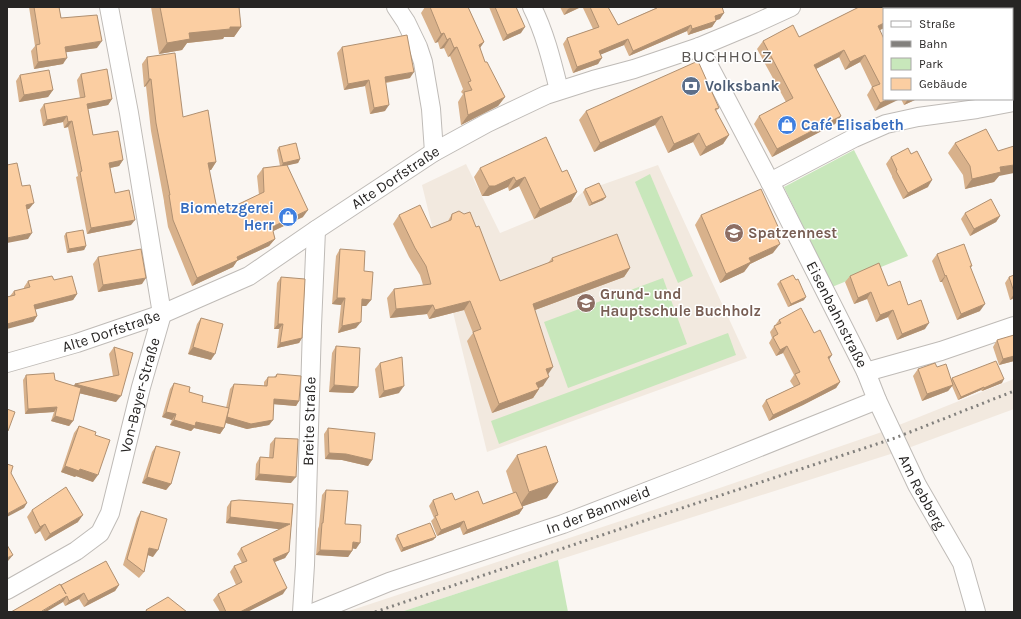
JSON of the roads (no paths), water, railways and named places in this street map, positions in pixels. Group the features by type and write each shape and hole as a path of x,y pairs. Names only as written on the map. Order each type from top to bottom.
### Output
{"street":[{"name":"Von-Bayer-Straße","path":"7,590 76,551 100,533 110,513 141,387 162,314 130,121 109,7"},
{"path":"396,7 406,22 418,47 423,62 431,109 434,152"},
{"path":"532,7 551,55 559,90"},
{"name":"Alte Dorfstraße","path":"7,363 77,343 162,314 249,276 434,152 541,96 593,80 634,70 699,47 791,7"},
{"name":"Eisenbahnstraße","path":"699,47 770,182 866,372 941,351 1014,326"},
{"path":"770,182 854,138 886,124 918,117 977,109 1014,102"},
{"name":"Breite Straße","path":"302,612 305,565 316,230"},
{"name":"Am Rebberg","path":"866,372 877,400 917,485 962,563 976,612"},
{"name":"In der Bannweid","path":"315,612 389,582 563,524 877,400"}],"railway":[{"path":"375,612 679,509 895,438 1014,391"}],"place":[{"name":"Volksbank","path":"691,86"},
{"name":"Café Elisabeth","path":"787,125"},
{"name":"Biometzgerei Herr","path":"288,217"},
{"name":"Spatzennest","path":"734,233"},
{"name":"Grund- und Hauptschule Buchholz","path":"586,303"}],"district":[{"name":"BUCHHOLZ","path":"727,56"}]}
